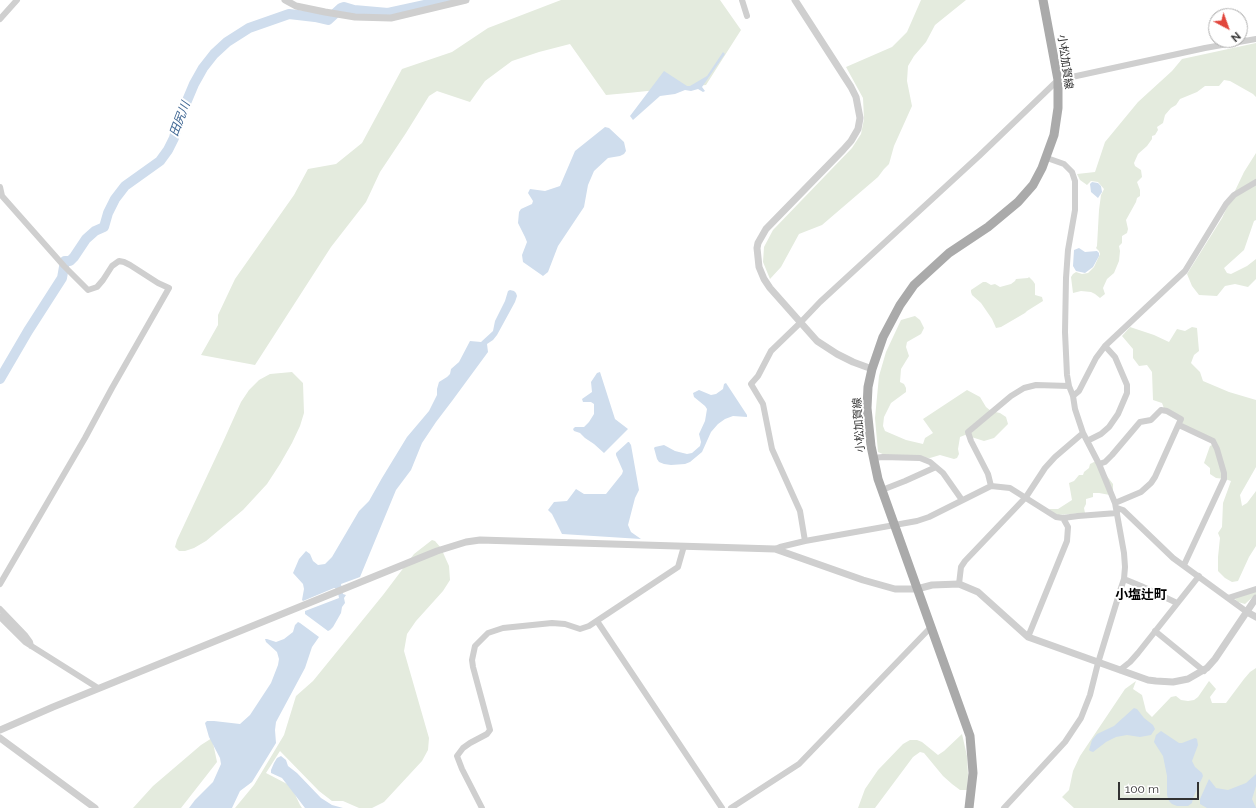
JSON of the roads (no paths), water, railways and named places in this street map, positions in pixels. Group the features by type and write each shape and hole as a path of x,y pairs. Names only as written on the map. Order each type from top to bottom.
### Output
{"main road":[{"name":"小松加賀線","path":"969,808 973,773 970,736 882,490 871,446 867,408 868,387 872,369 883,337 889,324 914,285 949,253 988,227 1018,202 1033,185 1047,158 1054,135 1058,108 1058,80 1043,0"}],"street":[{"path":"0,19 17,0"},
{"path":"285,0 296,6 325,12 355,16 390,18 466,0"},
{"path":"742,0 747,16"},
{"path":"795,0 856,97 860,118 858,129 851,141 766,229 758,243 758,262 762,274 770,288 800,323 818,341 837,354 872,369"},
{"path":"805,541 800,511 772,449 763,404 751,384 758,376 771,351 820,302 974,161 1058,80 1205,48 1256,39"},
{"path":"1004,808 1048,762 1074,729 1086,705 1124,579 1124,553 1116,508 1099,464 1083,433 1069,386 1066,361 1066,278 1068,250 1075,210 1075,181 1072,172 1064,164 1047,158"},
{"path":"1073,396 1079,391 1096,358 1105,346 1185,271 1226,204 1234,195 1256,182"},
{"path":"0,186 2,196 69,272 88,290 97,287 112,266 119,261 130,264 158,283 169,288 85,438 0,584"},
{"path":"1087,441 1109,428 1118,414 1127,393 1127,385 1115,357 1105,346"},
{"path":"991,486 988,474 968,432 1011,396 1024,388 1036,385 1069,386"},
{"path":"775,549 805,541 894,525 929,517 991,486 1010,488 1056,517 1063,518 1078,516 1116,508 1151,484 1181,419 1167,411 1161,410 1151,420 1140,422 1112,456 1105,462 1099,464"},
{"path":"1179,425 1213,441 1217,449 1224,476 1184,565"},
{"path":"958,584 961,567 965,560 1026,497 1045,468 1055,457 1083,433"},
{"path":"874,458 920,458 930,462 947,478 962,500"},
{"path":"882,490 936,467"},
{"path":"1116,508 1123,510 1173,558 1256,617"},
{"path":"1028,637 1067,541 1068,527 1063,518"},
{"path":"0,730 98,688 437,551 466,542 480,540 775,549 895,589 958,584 978,592 1028,637 1148,680 1166,682 1188,679 1204,671 1215,659 1256,598"},
{"path":"482,808 457,756 463,748 487,734 490,730 473,667 472,660 475,646 488,633 503,628 552,623 565,624 580,629 588,626 678,567 684,546"},
{"path":"1120,670 1134,658 1199,576"},
{"path":"1124,579 1177,603"},
{"path":"1228,598 1256,589"},
{"path":"0,609 25,635 31,646"},
{"path":"0,617 25,642 98,688"},
{"path":"597,621 722,808"},
{"path":"731,808 799,764 931,627"},
{"path":"1156,631 1204,671"},
{"path":"0,738 95,808"}],"water":[{"path":"723,52 725,54 702,87 705,91 703,92 698,89 691,91 685,90 675,94 660,96 633,120 630,116 664,71 687,86 690,86 707,76"},
{"path":"605,127 609,128 624,142 626,151 620,156 608,158 594,171 588,185 584,207 558,246 548,272 543,276 523,262 522,255 527,242 518,223 519,212 521,209 532,204 533,201 528,193 530,189 545,191 560,186 575,151"},
{"path":"1092,182 1098,183 1101,186 1102,192 1098,198 1091,192 1090,184"},
{"path":"1079,248 1085,252 1097,251 1099,253 1093,267 1085,273 1076,271 1073,266 1074,250"},
{"path":"510,290 516,293 517,296 515,302 497,335 487,344 488,352 422,443 411,470 396,490 360,577 341,584 343,594 346,595 344,598 345,603 333,627 328,631 305,614 305,611 339,598 338,593 334,588 303,601 303,584 293,573 299,559 306,551 318,565 325,564 332,557 359,511 369,501 407,437 429,411 437,395 439,382 450,374 451,369 459,362 470,341 481,342 493,331 495,321 505,301 508,291"},
{"path":"600,372 615,419 628,429 604,453 573,429 575,427 584,427 594,414 594,404 591,402 583,402 582,399 592,392 591,382 597,373"},
{"path":"726,383 747,417 733,416 718,424 711,432 702,452 690,462 671,465 659,462 654,448 655,447 664,445 675,451 687,454 692,453 700,446 701,442 699,434 705,421 707,409 694,397 693,393 699,390 711,395 716,394 723,389 724,384"},
{"path":"628,442 631,445 639,490 635,498 628,525 631,532 641,539 562,534 552,514 548,510 554,502 567,501 576,489 584,494 606,494 622,474 623,471 616,453"},
{"path":"298,622 319,637 312,647 305,668 276,722 276,743 252,782 240,791 232,808 189,808 213,782 221,764 220,758 209,737 205,723 207,721 214,721 240,724 250,715 271,683 278,665 279,659 277,652 266,642 265,639 276,642 284,639 293,632 295,625"},
{"path":"1134,708 1137,709 1144,718 1153,725 1155,729 1151,735 1140,737 1127,735 1116,737 1106,742 1093,752 1089,750 1092,740 1097,734 1114,726"},
{"path":"1161,731 1179,743 1195,738 1197,739 1198,745 1192,761 1203,776 1192,803 1188,806 1177,806 1169,801 1167,795 1167,776 1163,756 1154,742 1156,735"},
{"path":"281,756 286,760 288,766 297,773 321,798 332,805 343,808 305,808 282,778 271,773 274,763 277,758"},
{"path":"1256,774 1256,786 1252,799 1256,808 1207,808 1200,804 1200,799 1209,779 1216,788 1228,790 1246,783"}],"waterway":[{"name":"田尻川","path":"0,379 28,331 62,278 65,261 70,261 86,239 95,231 104,227 108,213 115,199 125,186 160,161 174,138 178,122 194,84 203,68 214,54 227,42 249,28 289,14 328,20 344,7 354,10 388,13 447,0"}],"district":[{"name":"小塩辻町","path":"1141,595"}]}
